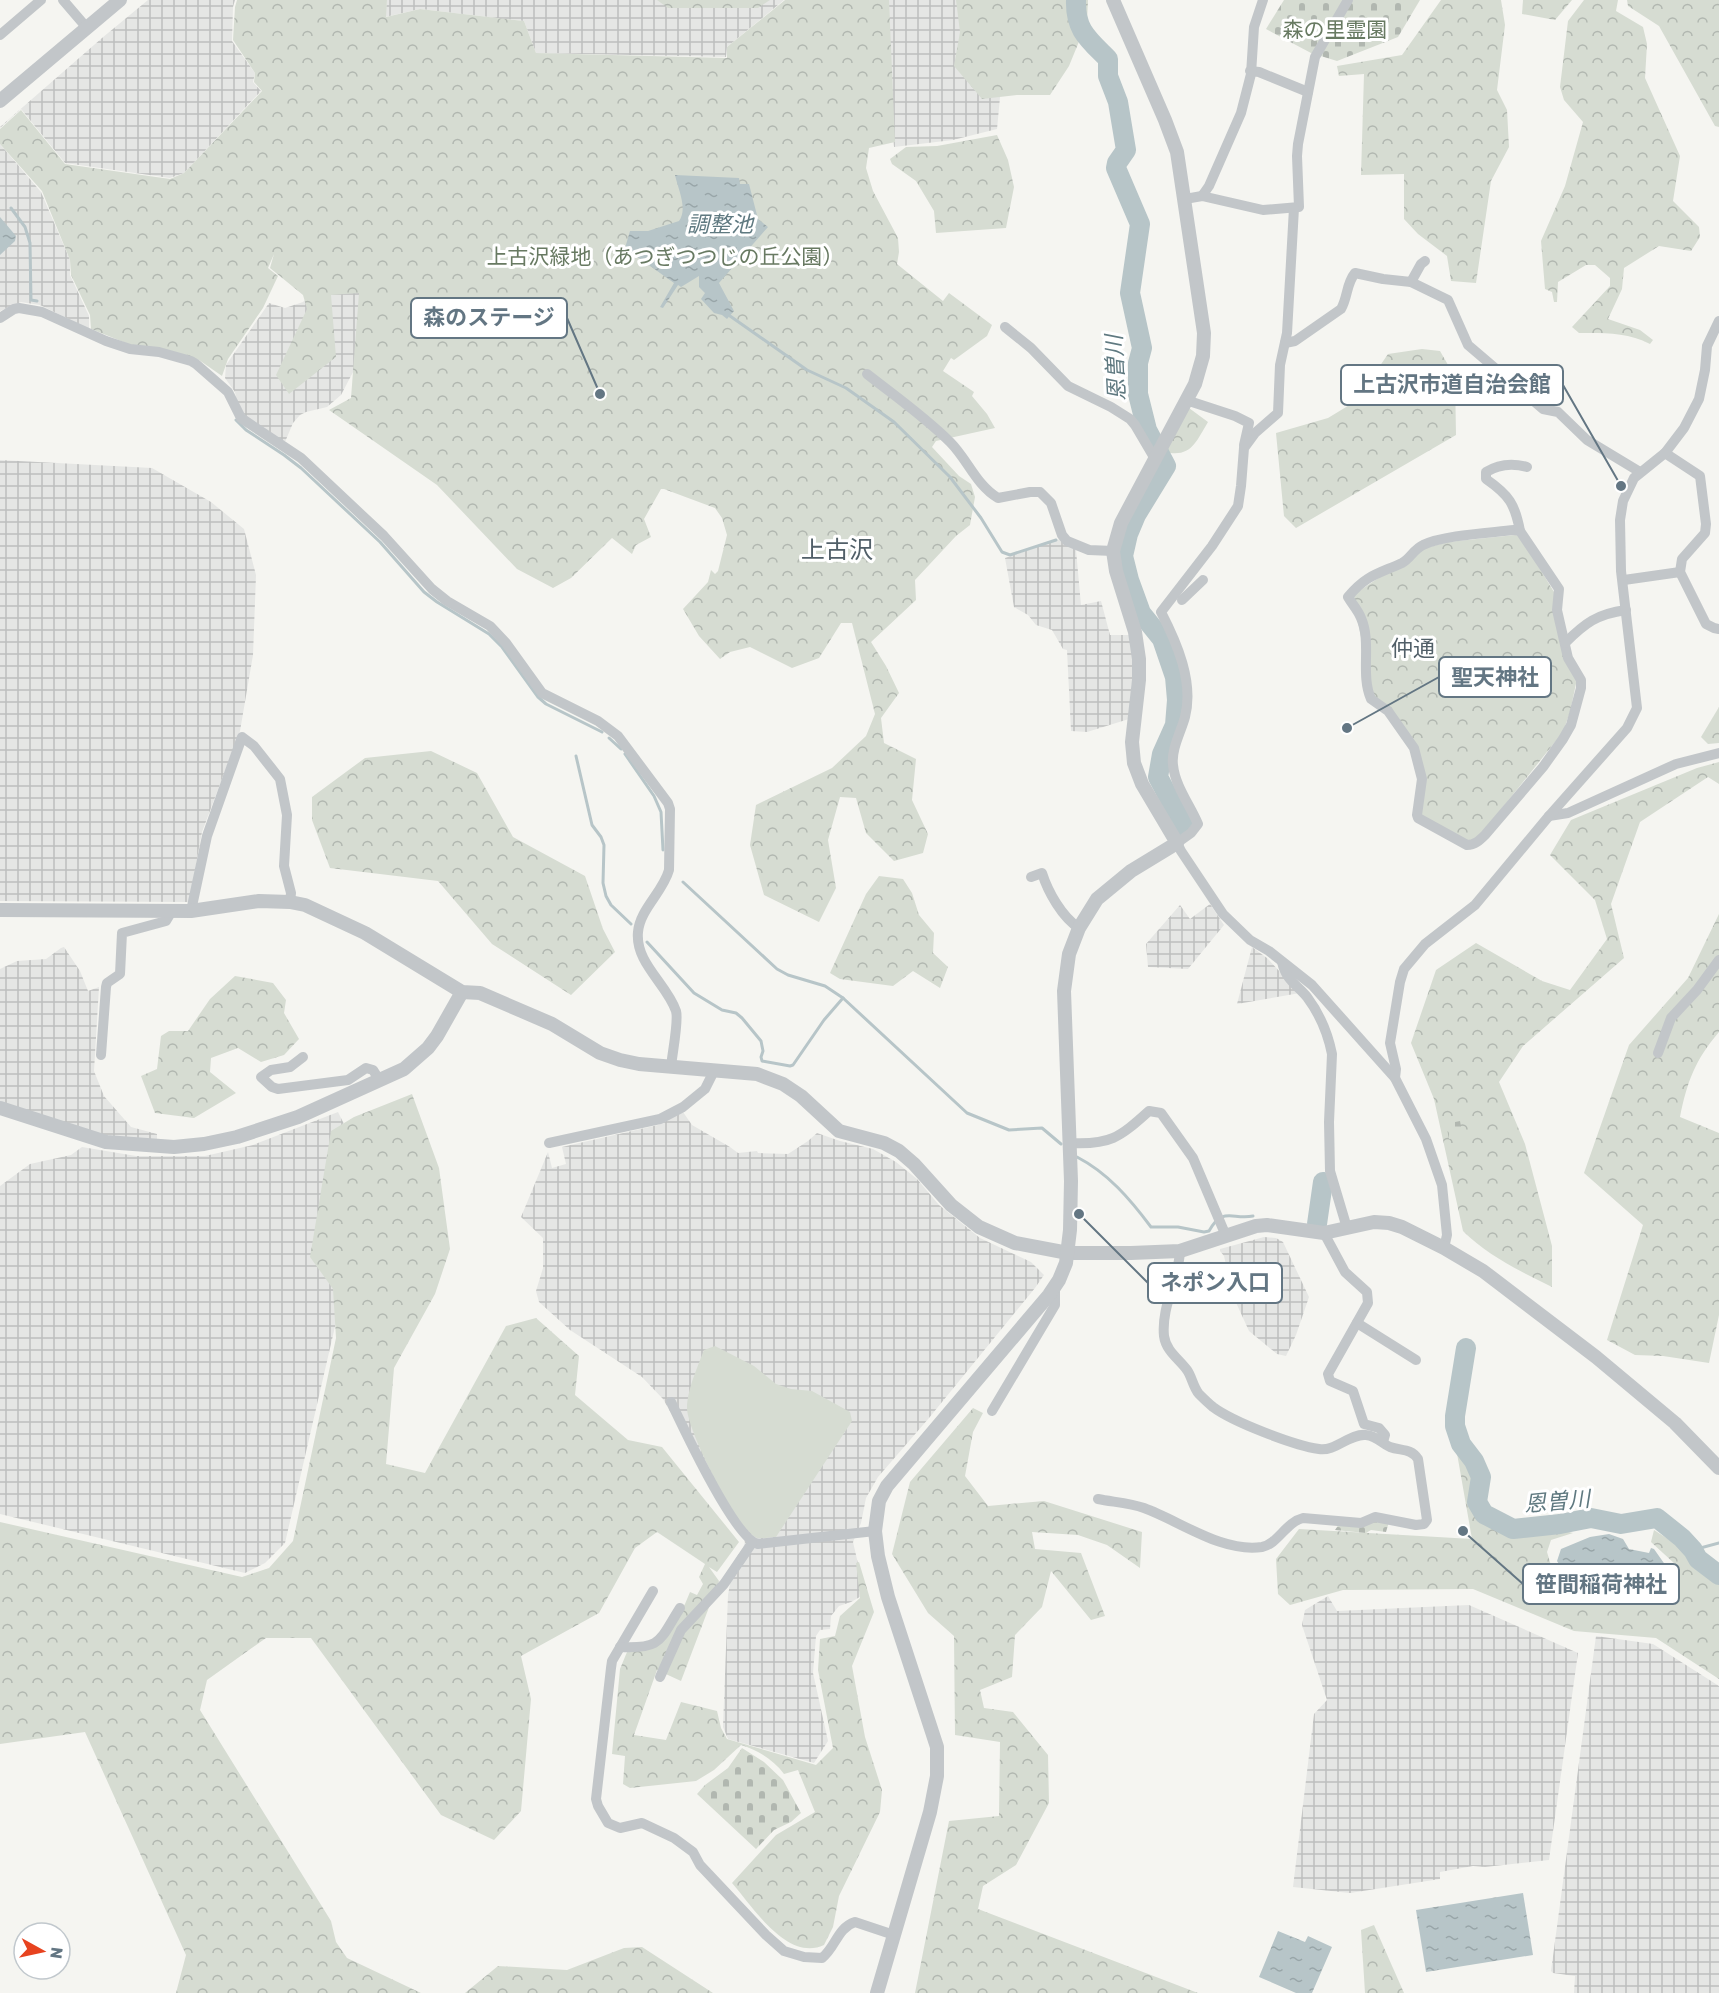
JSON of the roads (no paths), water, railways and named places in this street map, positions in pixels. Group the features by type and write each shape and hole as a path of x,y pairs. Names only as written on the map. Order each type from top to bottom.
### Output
{"street":[{"path":"0,35 41,0"},
{"path":"63,0 87,28"},
{"path":"0,101 120,0"},
{"path":"1113,0 1177,152 1204,333 1203,356 1195,384 1121,523 1113,551 1116,571 1135,632 1139,658 1139,680 1132,742 1134,763 1142,784 1181,851 1223,914 1250,940 1312,985 1395,1078 1426,1139 1442,1185 1447,1235 1444,1248"},
{"path":"1202,196 1209,186 1241,113 1250,71 1254,27 1263,0"},
{"path":"1185,199 1202,196 1263,210 1299,207 1297,156 1315,57 1348,0"},
{"path":"1250,71 1259,72 1308,92"},
{"path":"1244,448 1255,433 1278,412 1294,208"},
{"path":"1411,282 1425,261"},
{"path":"1285,343 1295,341 1341,309 1348,284 1355,273 1411,282 1448,300 1468,345 1543,409 1558,412 1587,440 1640,472"},
{"path":"0,318 19,308 42,312 106,341 130,349 159,352 196,364 228,392 241,418 301,458 384,536 432,589 447,601 490,626 507,643 542,693 598,721 618,736 658,788 670,809 669,870 643,917 638,931 639,947 671,999 677,1014 671,1066"},
{"path":"1395,1078 1396,1069 1390,1043 1404,969 1425,944 1475,905 1634,717 1637,708 1621,571 1620,520 1626,493 1634,478 1665,453 1684,428 1699,399 1707,346 1719,321"},
{"path":"1005,327 1031,348 1068,387 1111,407 1130,419 1158,454"},
{"path":"867,374 952,444 989,493 998,498 1040,492 1051,503 1062,534 1067,541 1089,550 1113,551"},
{"path":"877,1993 930,1812 937,1776 937,1747 888,1597 878,1556 875,1531 879,1501 887,1486 1059,1280 1068,1253 1071,1181 1064,991 1069,954 1079,928 1097,899 1131,871 1191,833 1198,824 1176,779 1173,764 1174,752 1185,715 1188,683 1170,630 1161,612 1212,546 1238,506 1244,448 1250,423 1186,400"},
{"path":"1665,453 1700,476 1705,533 1682,559 1680,572 1707,624 1719,628"},
{"path":"1520,531 1433,541 1420,546 1405,562 1377,573 1344,596 1361,618 1365,638 1366,675 1371,699 1388,711 1414,748 1422,779 1418,818 1467,845 1479,841 1543,767 1571,725 1579,702 1581,680 1568,658 1557,610 1559,589 1520,531 1516,511 1503,490 1486,479 1486,472 1496,467 1514,464 1527,466"},
{"path":"1623,580 1680,572"},
{"path":"1182,600 1203,580"},
{"path":"1565,643 1582,626 1596,617 1626,610"},
{"path":"191,911 207,836 242,737 254,746 280,779 287,815 284,866 291,893 290,902"},
{"path":"1549,816 1568,813 1676,764 1719,753"},
{"path":"1031,876 1042,873 1046,885 1068,919 1079,928"},
{"path":"0,910 191,911 259,901 305,905 365,933 462,992 480,993 544,1021 600,1053 630,1062 757,1074 783,1084 801,1096 839,1131 884,1143 899,1151 951,1205 979,1227 1016,1243 1068,1253 1131,1254 1180,1251 1256,1226 1268,1225 1324,1233 1374,1222 1402,1227 1483,1271 1596,1357 1676,1423 1719,1468"},
{"path":"101,1055 106,987 107,983 120,974 122,933 166,921 172,911"},
{"path":"1658,1053 1671,1018 1697,990 1719,960"},
{"path":"1282,962 1287,976 1305,995 1320,1018 1332,1054 1329,1122 1330,1171 1347,1228"},
{"path":"0,1108 106,1142 174,1147 204,1144 267,1129 404,1069 428,1048 462,992"},
{"path":"303,1057 290,1067 271,1070 261,1077 272,1087 278,1089 348,1080 366,1068 373,1071 380,1081"},
{"path":"549,1143 660,1119 683,1107 705,1089 714,1071"},
{"path":"1070,1143 1107,1142 1130,1128 1149,1111 1161,1113 1193,1158 1226,1236"},
{"path":"1324,1233 1345,1272 1366,1292 1368,1303 1328,1374 1330,1381 1353,1391 1364,1424 1379,1428 1385,1435 1383,1442"},
{"path":"1105,1502 1142,1507 1222,1543 1247,1546 1266,1546 1295,1520 1303,1518 1361,1523 1375,1517 1416,1525 1424,1524 1427,1520 1418,1459 1408,1450 1392,1448 1368,1435 1359,1434 1322,1450 1281,1439 1213,1407 1197,1391 1188,1371 1169,1349 1164,1337 1167,1303 1180,1264 1180,1251"},
{"path":"992,1411 1055,1305 1054,1286"},
{"path":"1357,1323 1416,1360"},
{"path":"671,1402 696,1455 735,1520 752,1543 875,1531"},
{"path":"660,1677 681,1630 715,1598 752,1543"},
{"path":"652,1591 612,1661 596,1799 608,1823 620,1828 642,1823 674,1838 693,1852 700,1865 784,1951 804,1957 822,1958 830,1952 841,1930 855,1922 894,1935"},
{"path":"620,1647 643,1648 658,1642 680,1608"}],"water":[{"name":"調整池","path":"675,175 739,178 740,184 749,184 758,219 768,227 719,283 734,311 727,319 714,313 701,299 705,293 699,287 699,276 681,287 678,285 663,308 660,307 674,283 625,248 630,231 648,231 679,221 683,211"},
{"path":"0,217 16,236 15,241 0,255"},
{"path":"1609,1534 1623,1539 1629,1549 1649,1553 1651,1548 1654,1549 1666,1566 1664,1582 1654,1592 1562,1569 1557,1561 1561,1549 1590,1537"},
{"path":"1523,1893 1533,1955 1426,1972 1416,1910"},
{"path":"1278,1931 1305,1942 1308,1936 1332,1947 1312,1993 1296,1993 1259,1977"}],"waterway":[{"name":"恩曽川","path":"1076,0 1080,27 1108,59 1108,76 1118,102 1126,150 1116,168 1140,224 1130,293 1142,348 1138,363 1138,394 1147,430 1166,466 1136,515 1128,534 1123,556 1141,613 1162,639 1175,677 1177,700 1175,725 1162,754 1158,777 1184,826"},
{"path":"11,208 25,227 30,243 31,300 37,301"},
{"path":"730,316 807,370 846,388 894,422 950,477 981,518 1002,552 1010,555 1056,540"},
{"path":"236,420 246,430 301,468 380,542 424,592 489,634 502,647 538,697 546,704 602,732"},
{"path":"609,738 621,749"},
{"path":"625,754 654,796 661,812 663,850"},
{"path":"576,756 592,825 604,845 603,883 606,896 611,905 631,924"},
{"path":"683,882 777,969 788,975 825,986 843,998 967,1113 1009,1130 1042,1128 1061,1144"},
{"path":"647,942 694,993 722,1010 736,1013 742,1018 761,1041 762,1061 793,1065 824,1020 843,998"},
{"path":"1077,1157 1099,1171 1118,1188 1151,1227 1178,1227 1204,1232 1209,1231 1214,1223 1224,1216 1253,1216"},
{"name":"恩曽川","path":"1317,1224 1323,1182"},
{"name":"恩曽川","path":"1466,1348 1455,1426 1461,1444 1474,1461 1481,1477 1477,1502 1484,1514 1513,1529 1591,1518 1621,1524 1657,1518 1682,1538 1698,1559 1719,1575"},
{"path":"1693,1550 1719,1543"}],"place":[{"name":"森のステージ","path":"600,394"},
{"name":"上古沢市道自治会館","path":"1621,486"},
{"name":"聖天神社","path":"1347,728"},
{"name":"ネポン入口","path":"1079,1214"},
{"name":"笹間稲荷神社","path":"1463,1531"}],"district":[{"name":"上古沢","path":"837,550"},
{"name":"仲通","path":"1413,648"}],"park label":[{"name":"森の里霊園","path":"1335,30"},
{"name":"上古沢緑地（あつぎつつじの丘公園）","path":"665,257"}]}
